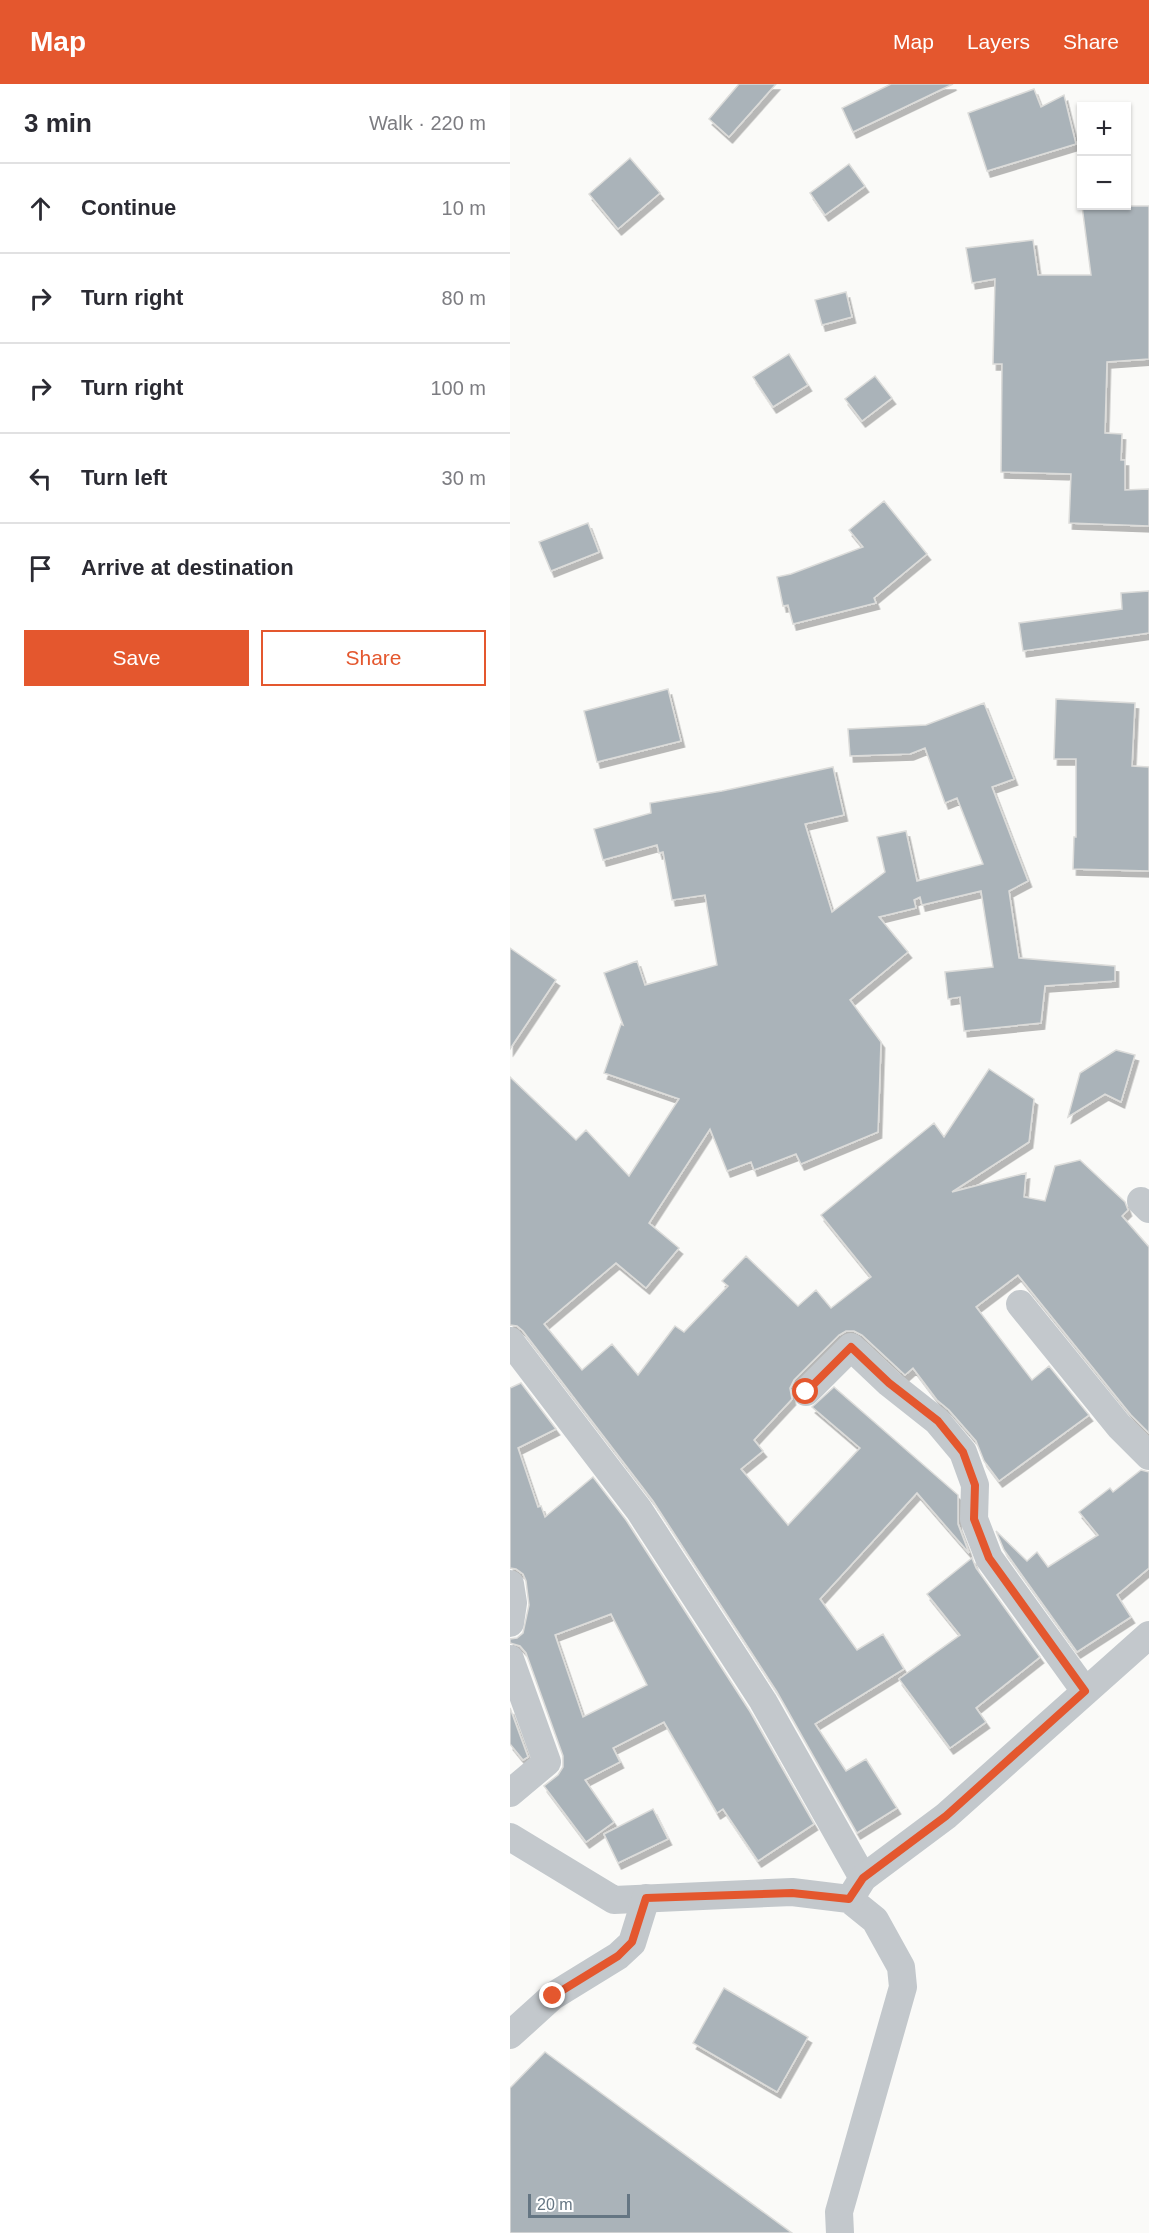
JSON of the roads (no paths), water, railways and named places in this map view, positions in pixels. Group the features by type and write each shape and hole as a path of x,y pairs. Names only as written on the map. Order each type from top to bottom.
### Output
{"street":[{"path":"1020,1304 1119,1426 1149,1456"},
{"path":"510,1341 639,1510 763,1701 856,1889 901,1967 903,1987 839,2212 840,2233"},
{"path":"806,1392 851,1347 889,1383 938,1421 963,1452 975,1485 974,1519 989,1558 1085,1691"},
{"path":"510,1584 513,1603 510,1623"},
{"path":"510,1837 614,1900 856,1889 946,1816 1149,1635"},
{"path":"510,1659 547,1762 510,1793"},
{"path":"510,2035 553,1996 618,1956 632,1942 646,1898"}]}
